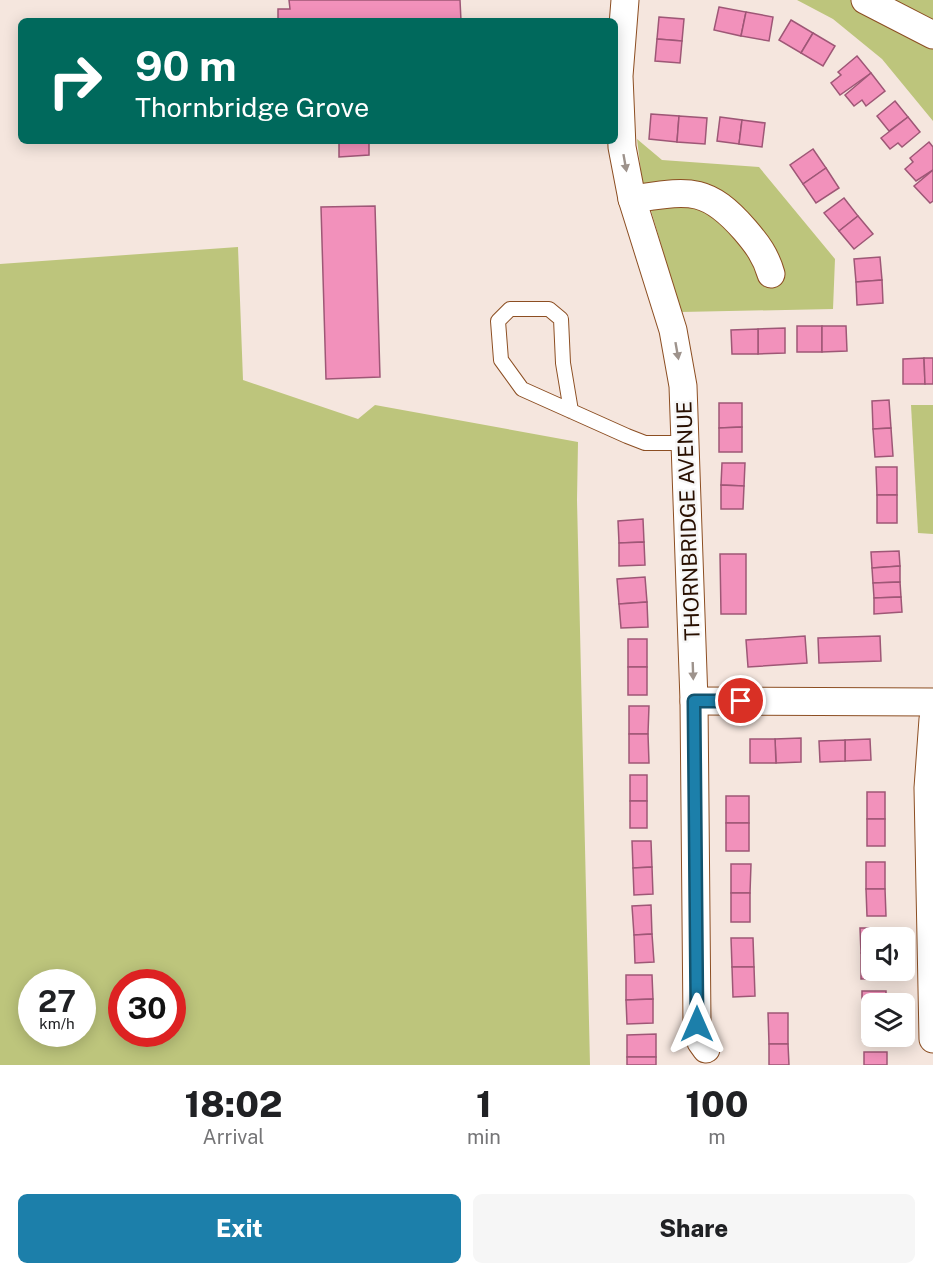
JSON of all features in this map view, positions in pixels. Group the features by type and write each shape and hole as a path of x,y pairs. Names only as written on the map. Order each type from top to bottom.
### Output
{"street":[{"name":"THORNBRIDGE AVENUE","path":"625,0 619,76 622,147 632,199 673,330 683,386 694,701 697,1024 706,1057"},
{"path":"865,0 933,35"},
{"path":"632,199 693,194 712,198 727,209 760,248 771,274"},
{"path":"694,701 933,702"},
{"path":"933,719 928,788 933,1039"}],"lane":[{"path":"571,411 563,363 561,319 549,309 510,309 498,321 501,360 522,389 571,411 645,442 686,443"}],"green space":[{"path":"797,0 933,0 933,121 882,59 833,19"},
{"path":"637,139 662,160 759,167 835,259 833,309 681,312 642,180"},
{"path":"238,247 243,380 358,419 375,405 578,442 577,500 590,1065 0,1065 0,264"},
{"path":"911,405 933,405 933,534 918,533"}],"building":[{"path":"289,0 460,0 461,18 278,18 278,9 290,9"},
{"path":"719,7 746,12 741,36 714,30"},
{"path":"746,12 773,17 769,41 741,36"},
{"path":"659,17 684,19 682,41 657,39"},
{"path":"791,20 813,33 801,53 779,40"},
{"path":"813,33 835,46 823,66 801,53"},
{"path":"657,39 682,41 680,63 655,61"},
{"path":"857,56 871,73 840,95 831,83 841,75 838,72"},
{"path":"871,73 885,91 866,106 862,100 854,106 845,95"},
{"path":"895,101 908,117 889,131 877,116"},
{"path":"651,114 679,116 677,142 649,139"},
{"path":"679,116 707,118 705,144 677,142"},
{"path":"720,117 742,120 739,144 717,141"},
{"path":"908,117 920,132 902,147 898,143 890,149 881,138"},
{"path":"742,120 765,123 762,147 739,144"},
{"path":"929,142 933,147 933,170 916,181 905,169 913,162 910,158"},
{"path":"339,144 369,144 369,155 339,157"},
{"path":"813,149 826,168 803,184 790,165"},
{"path":"826,168 839,188 816,203 803,184"},
{"path":"933,170 933,201 930,203 914,186"},
{"path":"844,198 858,216 839,231 824,213"},
{"path":"375,206 380,377 326,379 321,207"},
{"path":"858,216 873,234 854,249 839,231"},
{"path":"880,257 882,280 856,282 854,259"},
{"path":"882,280 883,303 857,305 856,282"},
{"path":"797,326 822,326 822,352 797,352"},
{"path":"822,326 846,326 847,351 822,352"},
{"path":"785,328 785,353 758,354 758,329"},
{"path":"758,329 758,354 732,354 731,330"},
{"path":"924,358 925,384 903,384 903,359"},
{"path":"924,358 933,358 933,384 925,384"},
{"path":"889,400 891,428 873,429 872,401"},
{"path":"719,403 742,403 742,427 719,428"},
{"path":"742,427 742,452 719,452 719,428"},
{"path":"891,428 893,456 875,457 873,429"},
{"path":"722,463 745,463 744,486 721,485"},
{"path":"876,467 897,467 897,495 877,495"},
{"path":"721,485 744,486 743,509 721,509"},
{"path":"877,495 897,495 897,523 877,523"},
{"path":"643,519 644,542 619,543 618,521"},
{"path":"644,542 645,565 619,566 619,543"},
{"path":"899,551 900,566 872,568 871,552"},
{"path":"720,554 746,554 746,614 721,614"},
{"path":"900,566 900,582 873,583 872,568"},
{"path":"645,577 647,602 619,604 617,579"},
{"path":"900,582 901,597 874,598 873,583"},
{"path":"901,597 902,612 874,614 874,598"},
{"path":"647,602 648,627 621,628 619,604"},
{"path":"805,636 807,663 748,667 746,640"},
{"path":"880,636 881,661 819,663 818,638"},
{"path":"628,639 647,639 647,667 628,667"},
{"path":"628,667 647,667 647,695 628,695"},
{"path":"629,706 649,706 648,734 629,734"},
{"path":"629,734 648,734 649,763 629,763"},
{"path":"801,738 801,762 776,763 775,739"},
{"path":"750,739 775,739 776,763 750,763"},
{"path":"870,739 871,760 845,761 845,740"},
{"path":"845,740 845,761 820,762 819,741"},
{"path":"630,775 647,775 647,801 630,801"},
{"path":"867,792 885,792 885,819 867,819"},
{"path":"726,796 749,796 749,823 726,823"},
{"path":"630,801 647,801 647,828 630,828"},
{"path":"867,819 885,819 885,846 867,846"},
{"path":"726,823 749,823 749,851 726,851"},
{"path":"632,841 651,841 652,867 633,868"},
{"path":"866,862 885,862 885,889 866,889"},
{"path":"731,864 751,864 750,893 731,893"},
{"path":"652,867 653,894 634,895 633,868"},
{"path":"866,889 885,889 886,916 867,916"},
{"path":"731,893 750,893 750,922 731,922"},
{"path":"651,905 652,934 634,935 632,906"},
{"path":"652,934 654,962 635,963 634,935"},
{"path":"731,938 753,938 754,967 732,967"},
{"path":"732,967 754,967 755,996 733,997"},
{"path":"626,975 652,975 653,999 626,1000"},
{"path":"862,991 886,991 886,993 862,993"},
{"path":"653,999 653,1023 627,1024 626,1000"},
{"path":"768,1013 788,1013 788,1044 769,1044"},
{"path":"656,1034 656,1057 627,1057 627,1035"},
{"path":"769,1044 788,1044 789,1065 769,1065"},
{"path":"864,1052 887,1052 887,1065 864,1065"},
{"path":"627,1057 656,1057 656,1065 627,1065"}],"route":[{"path":"697,1024 694,701 741,701"}]}
